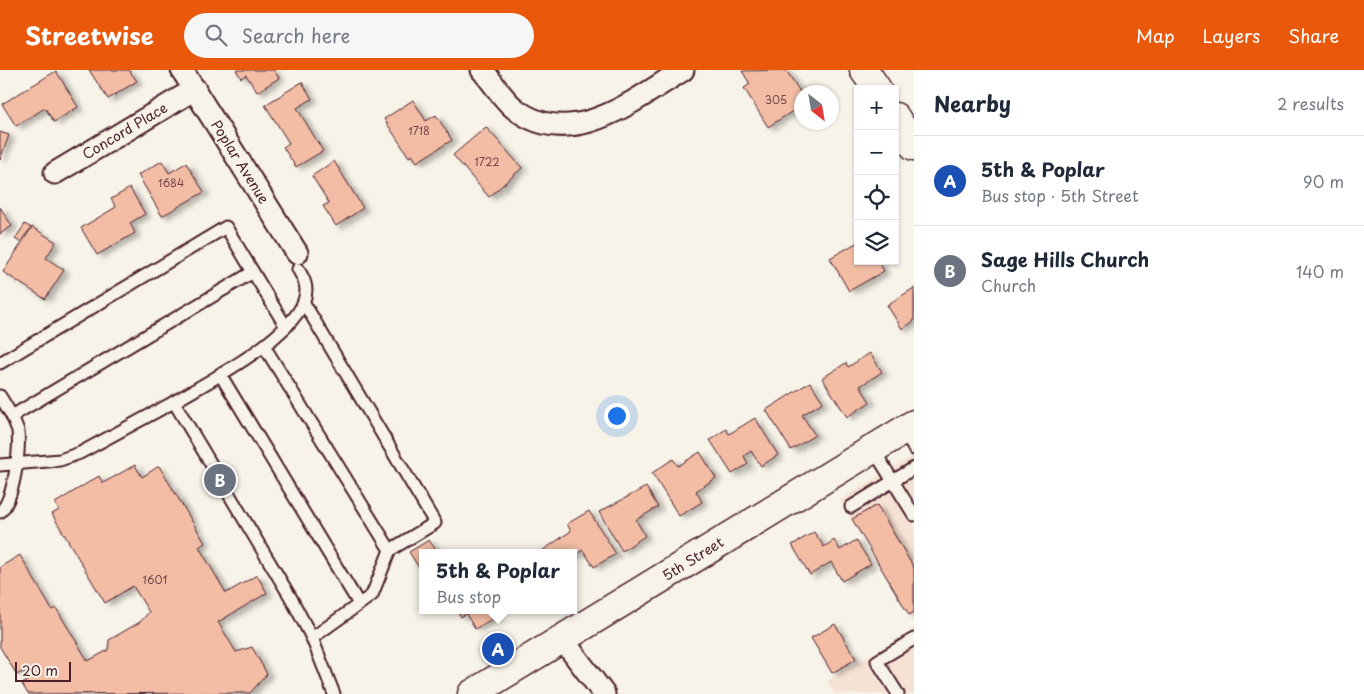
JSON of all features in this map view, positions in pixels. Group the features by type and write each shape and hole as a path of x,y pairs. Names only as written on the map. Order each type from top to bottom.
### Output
{"main road":[{"path":"864,70 874,85"},
{"path":"899,123 914,146"},
{"name":"5th Street","path":"472,694 563,640 873,448 910,434"}],"street":[{"name":"Poplar Avenue","path":"182,70 298,261"},
{"path":"482,70 507,100 523,114 541,122 570,126 588,123 606,116 683,70"},
{"name":"Concord Place","path":"55,173 194,89"},
{"path":"563,640 604,694"}],"lane":[{"path":"0,363 226,228 286,327"},
{"path":"298,261 305,282 304,303 435,523 390,550 372,595 312,638"},
{"path":"12,416 253,272"},
{"path":"0,465 60,460 80,453 174,402 264,346 286,327 304,303"},
{"path":"264,346 390,550"},
{"path":"220,374 358,604"},
{"path":"0,396 12,416 18,431 16,464 10,498 0,512"},
{"path":"174,402 291,598 312,638 334,694"},
{"path":"873,448 914,515"},
{"path":"851,506 914,468"},
{"path":"898,694 876,661 914,639"}],"shaded area":[{"path":"914,455 914,623 840,500"},
{"path":"914,629 914,694 835,694 827,681"}],"building":[{"path":"89,70 129,70 137,81 108,99"},
{"path":"236,70 274,70 279,78 257,92 246,75 241,78"},
{"path":"786,70 796,85 794,85 794,110 768,127 744,88 750,84 742,71"},
{"path":"56,71 78,107 54,122 45,108 16,126 2,104"},
{"path":"302,82 312,99 297,108 323,151 296,167 283,147 289,143 265,105"},
{"path":"413,100 426,121 436,115 452,140 417,162 412,155 409,157 384,119"},
{"path":"486,127 522,168 489,197 453,155"},
{"path":"0,132 9,135 0,160"},
{"path":"162,161 169,173 186,163 204,192 162,216 138,175"},
{"path":"334,161 363,208 336,226 323,206 329,203 312,176"},
{"path":"130,188 145,214 130,223 135,233 97,255 81,228 116,207 111,199"},
{"path":"0,207 12,226 0,234"},
{"path":"25,224 31,228 20,242 15,239"},
{"path":"32,227 56,242 46,258 64,270 45,299 3,272"},
{"path":"854,244 854,265 880,265 884,271 849,291 830,258"},
{"path":"914,288 914,321 902,329 887,305"},
{"path":"870,353 882,372 860,386 870,402 847,417 822,378 846,363 848,367"},
{"path":"810,382 823,402 802,415 815,435 791,450 766,410"},
{"path":"755,418 778,455 761,466 751,451 744,456 748,464 732,474 710,440 726,429 729,434"},
{"path":"700,452 716,478 696,491 702,502 679,516 652,473 673,459 678,466"},
{"path":"135,465 142,477 159,466 205,543 199,547 226,593 257,575 267,593 218,622 236,652 252,647 267,674 250,693 28,694 22,684 29,680 24,671 17,675 0,647 0,567 20,555 52,610 56,608 88,661 108,650 109,640 140,622 149,612 133,586 105,603 52,514 59,510 55,503 99,476 103,483"},
{"path":"646,487 658,507 636,520 645,536 622,551 599,512"},
{"path":"877,505 914,568 914,612 909,615 852,519"},
{"path":"589,511 616,554 594,567 583,550 577,554 577,549 545,549 571,531 567,524"},
{"path":"814,532 824,547 834,540 840,550 856,540 871,564 842,581 831,562 810,575 792,545"},
{"path":"429,540 435,549 419,549 419,568 409,552"},
{"path":"466,614 496,614 497,616 475,629"},
{"path":"835,624 856,659 832,673 811,638"}],"place":[{"name":"Sage Hills Church","path":"220,480"},
{"name":"5th & Poplar","path":"498,649"}]}
